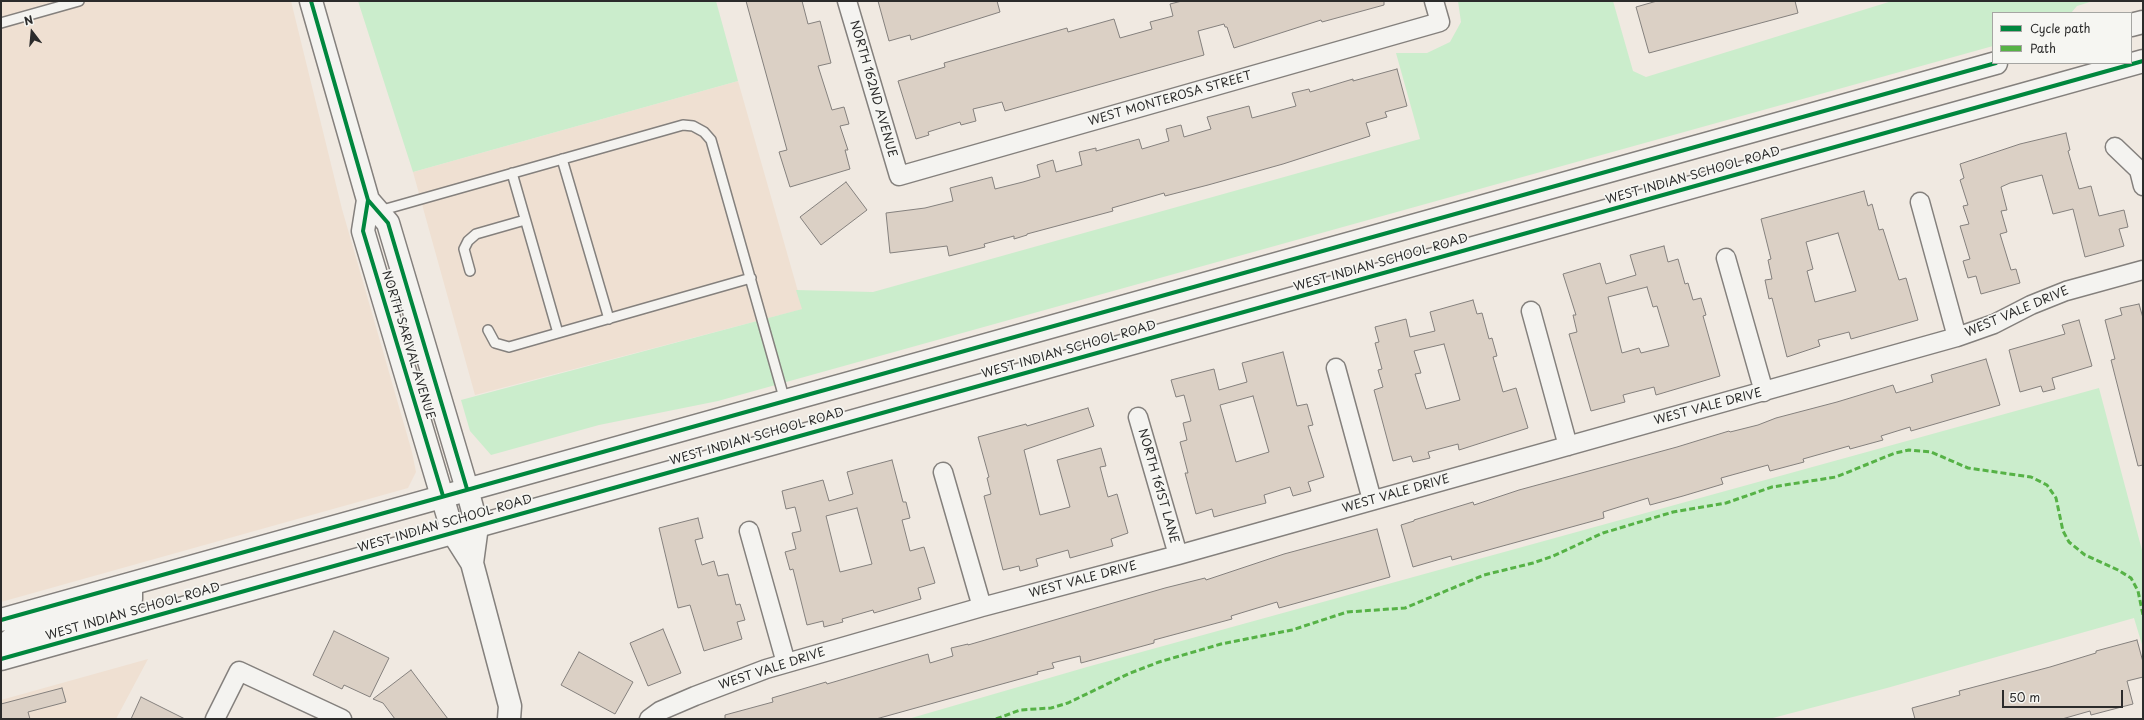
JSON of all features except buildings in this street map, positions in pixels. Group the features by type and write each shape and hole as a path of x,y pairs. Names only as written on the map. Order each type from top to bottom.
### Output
{"main road":[{"name":"NORTH SARIVAL AVENUE","path":"311,1 373,205 388,223 466,489 476,526 472,563"},
{"path":"2132,25 2143,22"},
{"name":"WEST INDIAN SCHOOL ROAD","path":"1,659 2143,61"},
{"path":"1,620 1992,64"},
{"name":"NORTH SARIVAL AVENUE","path":"373,205 363,231 453,532 472,563 513,715"},
{"path":"1,648 12,638 122,608 128,604 131,599 131,584"}],"street":[{"name":"NORTH 162ND AVENUE","path":"848,1 899,176"},
{"name":"WEST MONTEROSA STREET","path":"899,176 1440,22 1434,1"},
{"path":"2115,147 2139,170 2143,186"},
{"path":"1920,202 1957,337"},
{"path":"1726,258 1764,392"},
{"name":"WEST VALE DRIVE","path":"649,719 660,711 721,686 786,663 982,607 1178,555 1957,337 1994,324 2031,305 2066,291 2143,270"},
{"path":"1531,311 1568,446"},
{"path":"1336,368 1372,500"},
{"name":"NORTH 161ST LANE","path":"1138,417 1178,555"},
{"path":"943,472 982,607"},
{"path":"749,531 786,663"},
{"path":"215,719 239,671 342,719"}],"lane":[{"path":"1,23 79,1"},
{"path":"373,205 512,173 683,124 694,126 704,132 711,140 785,401"},
{"path":"562,159 609,319"},
{"path":"512,173 558,333"},
{"path":"470,271 464,249 468,241 476,234 525,220"},
{"path":"488,330 495,343 509,347 751,278"}],"shaded area":[{"path":"1,1 291,1 342,209 412,452 416,472 408,488 1,602"},
{"path":"738,81 803,309 475,395 413,172"},
{"path":"148,659 116,719 1,719 1,700"}],"green space":[{"path":"358,1 716,1 738,81 413,172"},
{"path":"1458,1 1613,1 1633,71 1646,77 1892,1 2093,1 2077,6 2072,12 1992,12 1992,46 718,401 599,425 491,455 470,431 461,400 802,309 796,290 873,292 1420,139 1396,53 1427,53 1450,42 1461,22"},
{"path":"2099,388 2143,554 2143,648 2134,618 1887,688 1769,719 908,719 1087,667"}],"marked path":[{"path":"996,719 1020,710 1051,708 1068,703 1128,674 1159,662 1221,644 1292,630 1347,612 1405,608 1484,575 1533,563 1553,556 1603,533 1673,512 1726,503 1772,487 1836,477 1895,453 1909,450 1931,452 1968,468 2031,477 2047,485 2056,498 2063,531 2069,542 2085,555 2118,570 2131,578 2138,591 2143,615"}],"cycle path":[{"path":"311,1 368,200 388,223 467,489"},
{"path":"1,659 2143,61"},
{"path":"1,620 1992,64"},
{"path":"368,200 363,231 443,496"}]}
